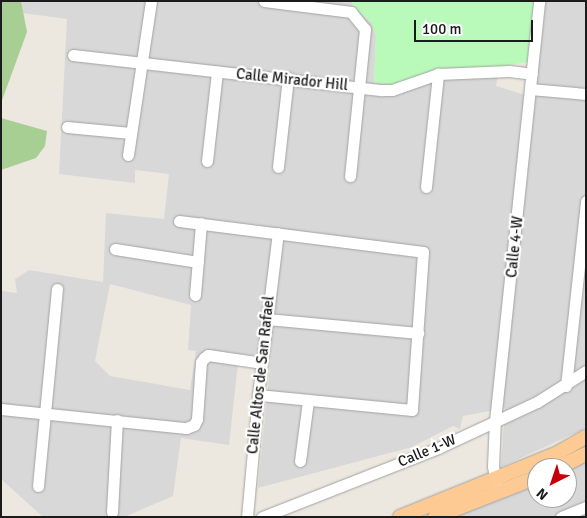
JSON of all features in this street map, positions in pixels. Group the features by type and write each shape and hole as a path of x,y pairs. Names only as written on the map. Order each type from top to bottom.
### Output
{"main road":[{"path":"435,517 586,437"},
{"path":"400,517 497,485 527,479"}],"street":[{"path":"128,155 151,1"},
{"path":"264,1 351,12 360,20 364,29 360,88 350,176"},
{"name":"Calle 4-W","path":"497,485 495,421 539,1"},
{"name":"Calle Mirador Hill","path":"73,55 217,72 288,78 360,88 392,90 438,74 532,69"},
{"path":"207,161 217,72"},
{"path":"426,187 438,74"},
{"path":"278,167 288,78"},
{"path":"530,89 586,94"},
{"path":"67,127 131,133"},
{"path":"566,386 586,201"},
{"path":"178,220 420,249 424,254 412,410 258,395"},
{"path":"196,295 200,223"},
{"name":"Calle Altos de San Rafael","path":"247,517 258,395 278,233"},
{"path":"115,248 198,262"},
{"path":"38,486 43,413 57,289"},
{"path":"267,319 418,332"},
{"path":"1,409 186,428 194,425 204,358 208,355 262,363"},
{"name":"Calle 1-W","path":"262,517 423,454 566,386 586,371"},
{"path":"300,462 308,401"},
{"path":"112,512 117,420"},
{"path":"561,517 586,507"}],"shaded area":[{"path":"21,1 352,1 352,6 371,22 376,36 374,83 499,68 496,86 535,98 546,1 586,1 586,428 501,467 505,408 463,416 460,429 453,426 412,447 258,488 271,357 239,354 229,445 181,438 173,496 124,517 43,517 1,479 1,291 17,293 15,279 29,270 103,282 106,213 164,219 169,174 135,170 135,183 59,174 67,19 23,13","holes":["110,284 191,305 188,350 196,351 190,390 110,376 95,361"]},
{"path":"586,457 586,517 443,517 527,481 527,508 577,508 577,462"}],"green space":[{"path":"1,1 21,1 27,32 1,103"},
{"path":"352,1 539,1 533,61 401,85 374,83 376,36 371,22 352,6"},
{"path":"1,118 47,131 45,146 36,158 1,170"}]}
